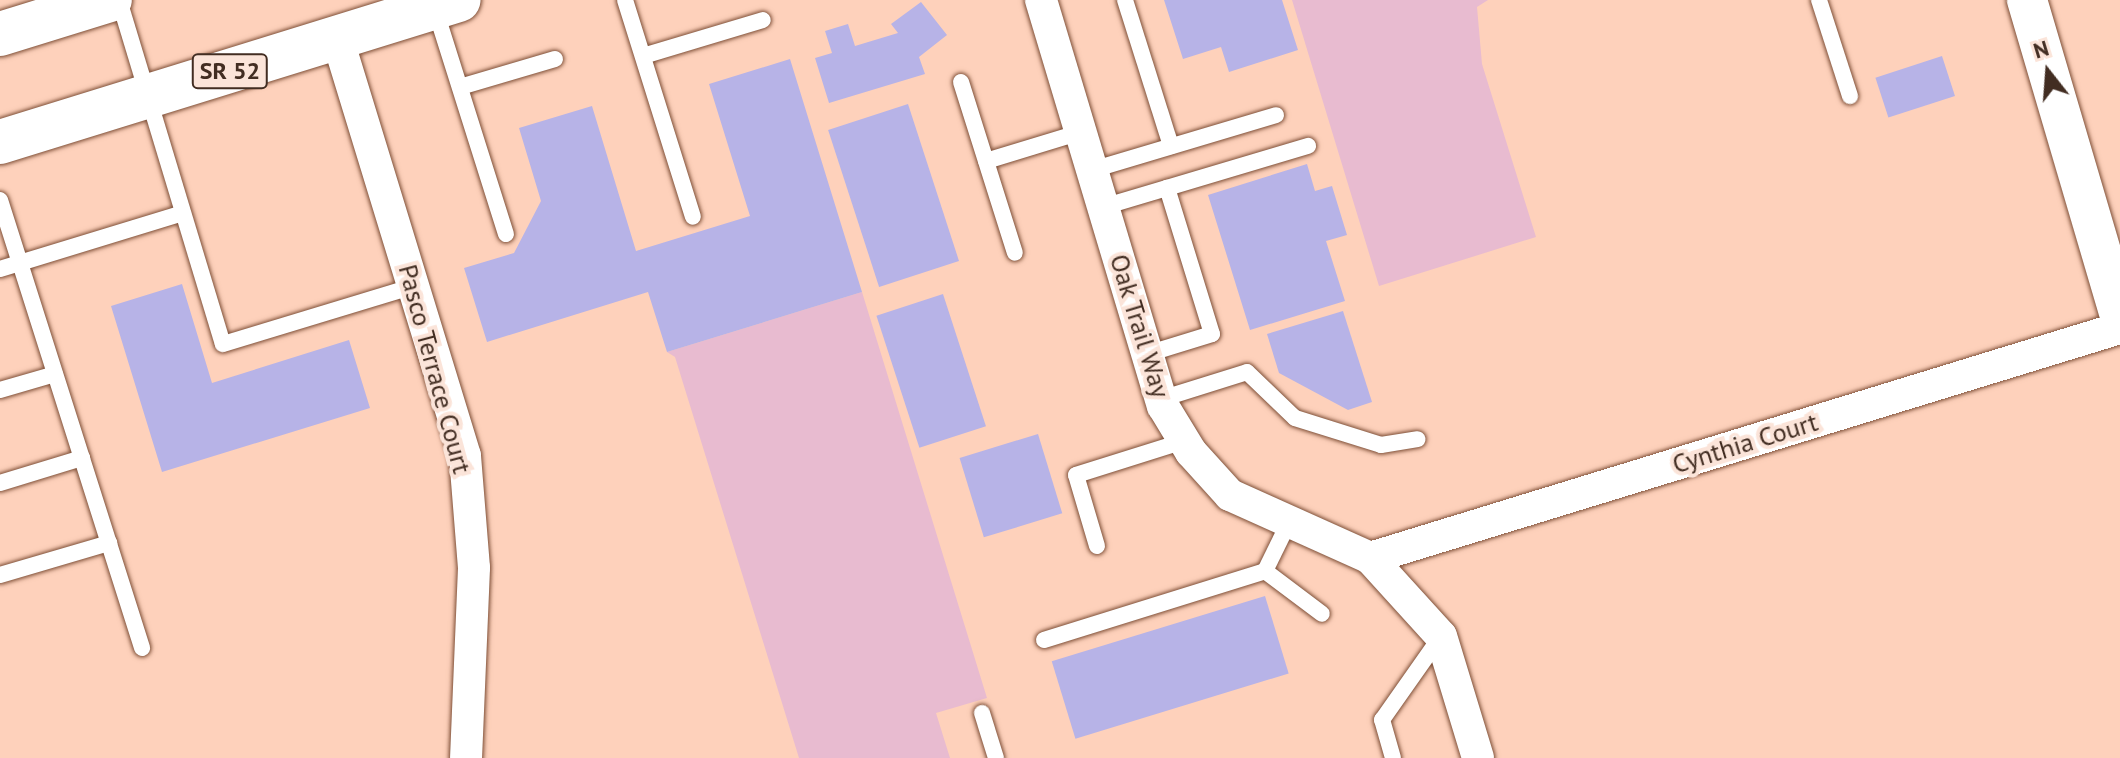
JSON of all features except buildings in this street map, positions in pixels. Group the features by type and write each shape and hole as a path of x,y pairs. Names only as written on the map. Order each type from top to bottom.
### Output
{"main road":[{"path":"0,34 101,2"},
{"name":"SR 52","path":"0,142 447,4"}],"street":[{"name":"Oak Trail Way","path":"1041,0 1161,399 1184,441 1230,495 1370,558 1441,636 1478,758"},
{"path":"2027,0 2120,315"},
{"name":"Pasco Terrace Court","path":"337,37 465,456 474,568 466,758"},
{"name":"Cynthia Court","path":"1370,558 2120,328"}],"lane":[{"path":"625,0 693,217"},
{"path":"1125,0 1171,146"},
{"path":"1819,0 1850,96"},
{"path":"101,2 147,96 223,344 414,286"},
{"path":"447,4 460,87 506,234"},
{"path":"643,56 763,20"},
{"path":"460,87 555,59"},
{"path":"961,82 1015,253"},
{"path":"1092,170 1276,115"},
{"path":"986,161 1081,132"},
{"path":"1103,207 1308,146"},
{"path":"1147,354 1212,334 1167,188"},
{"path":"0,200 142,648"},
{"path":"0,269 183,213"},
{"path":"1161,399 1247,372 1295,418 1381,445 1418,439"},
{"path":"0,390 55,374"},
{"path":"1097,546 1076,475 1184,441"},
{"path":"0,483 82,458"},
{"path":"1044,640 1265,571 1289,522"},
{"path":"0,575 109,543"},
{"path":"1265,571 1322,614"},
{"path":"1393,758 1382,720 1441,636"},
{"path":"982,713 996,758"}],"shaded area":[{"path":"1292,0 1488,0 1477,7 1482,64 1536,237 1379,286"},
{"path":"862,292 987,698 936,713 950,758 799,758 675,357 667,352"}]}
